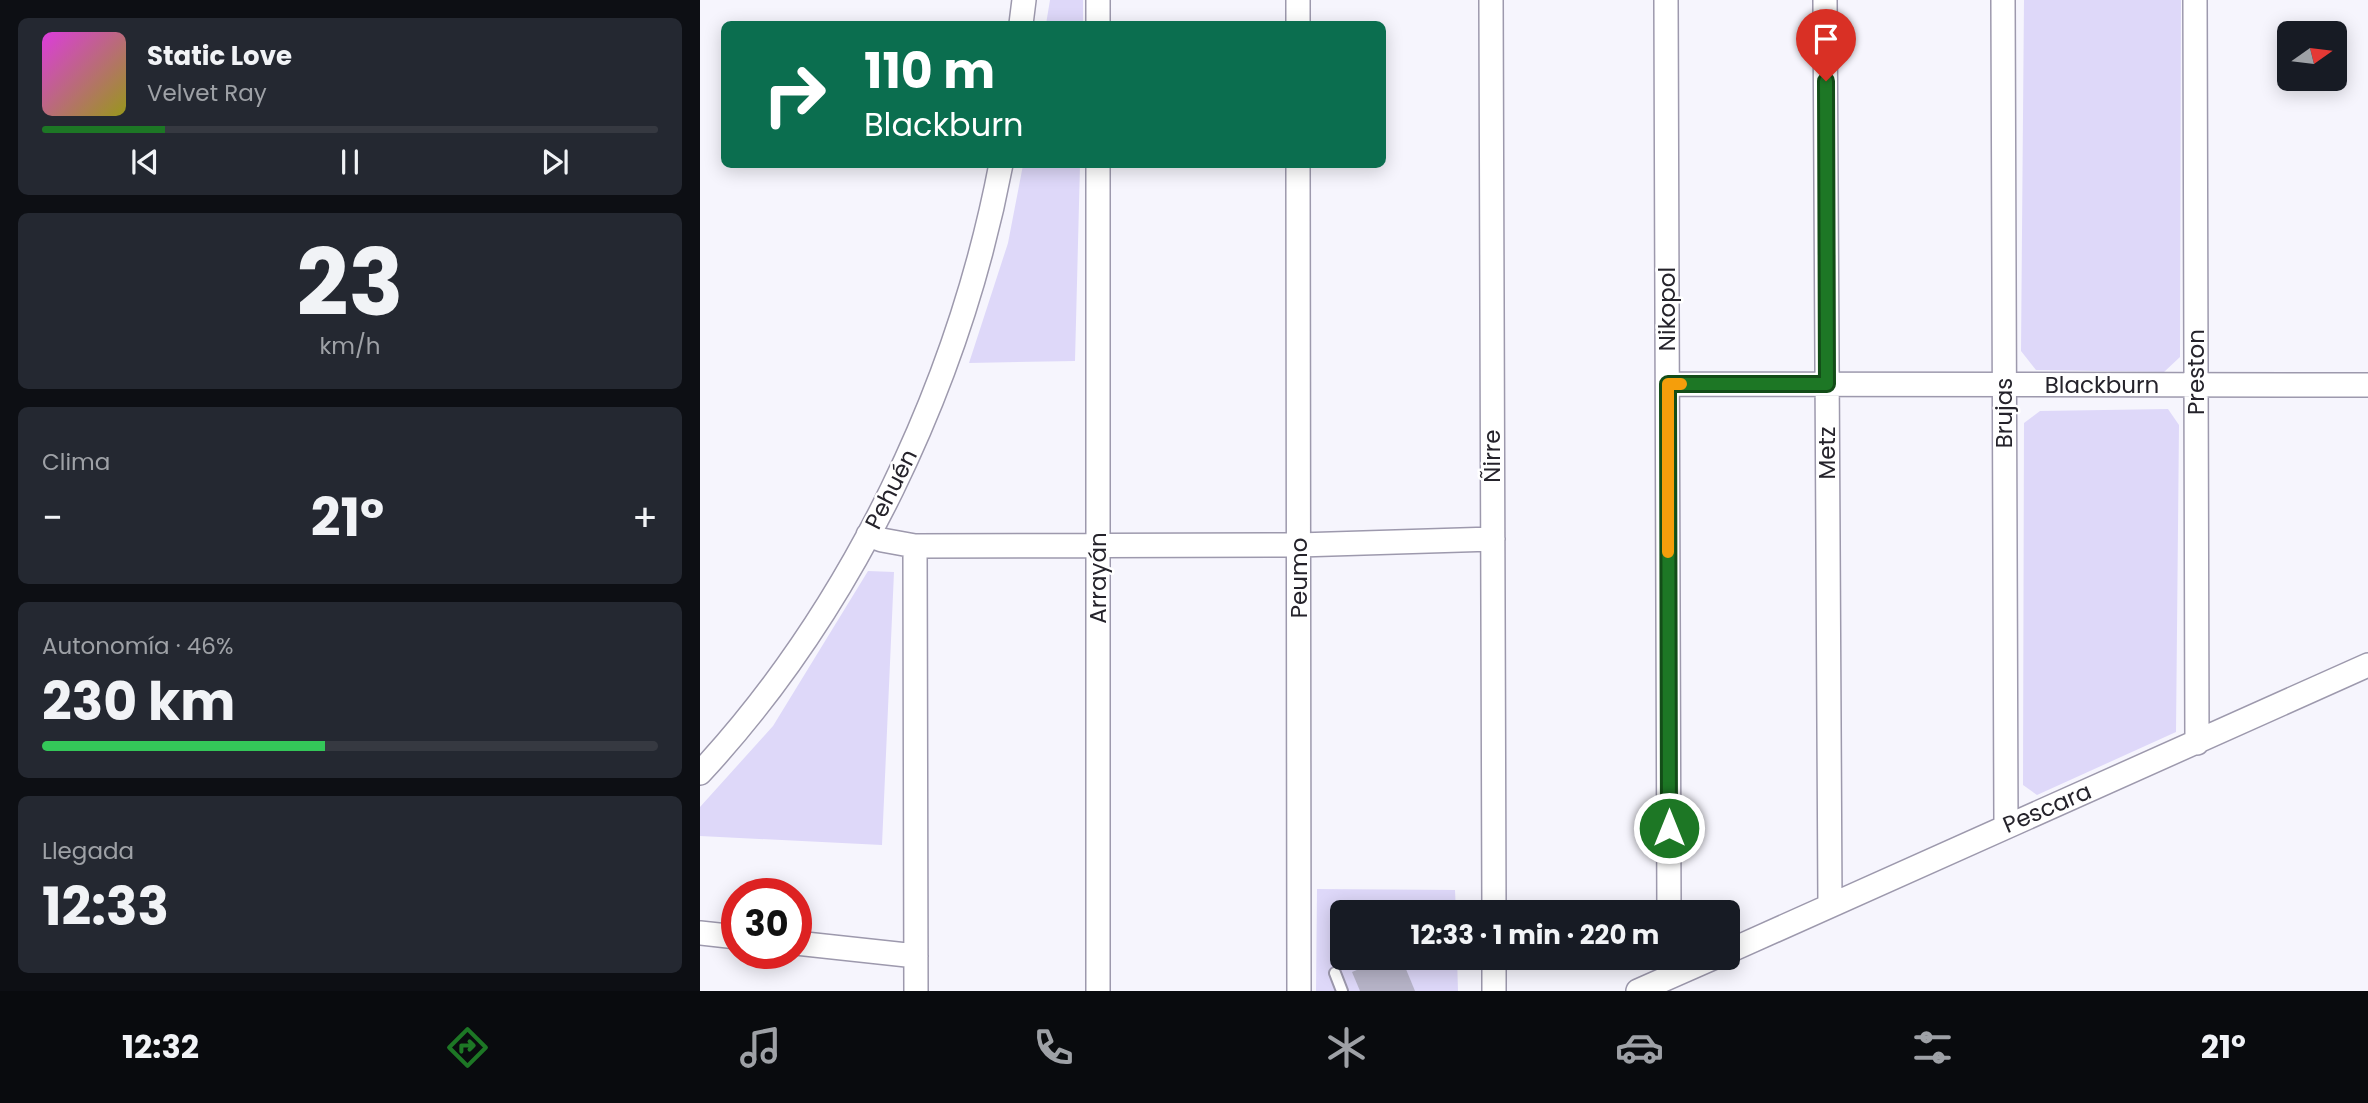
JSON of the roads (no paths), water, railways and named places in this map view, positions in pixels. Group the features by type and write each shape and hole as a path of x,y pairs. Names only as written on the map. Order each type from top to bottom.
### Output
{"street":[{"path":"1021,21 1024,0"},
{"path":"1098,0 1098,21"},
{"path":"1298,0 1298,21"},
{"name":"Ñirre","path":"1491,0 1494,900"},
{"name":"Nikopol","path":"1666,0 1670,900"},
{"name":"Metz","path":"1825,0 1830,905"},
{"name":"Brujas","path":"2003,0 2006,826"},
{"name":"Preston","path":"2195,0 2197,743"},
{"name":"Pehuén","path":"700,773 765,696 822,613 868,535 915,440 956,336 982,247 1000,168"},
{"name":"Arrayán","path":"1098,168 1098,991"},
{"name":"Peumo","path":"1298,168 1299,991"},
{"name":"Blackburn","path":"1668,384 2368,385"},
{"path":"868,535 915,545 1299,545 1493,539"},
{"path":"915,545 916,991"},
{"name":"Pescara","path":"1740,946 2368,665"},
{"path":"700,933 721,935"},
{"path":"812,945 916,956"},
{"path":"1494,970 1494,991"},
{"path":"1638,991 1666,970"}],"lane":[{"path":"1335,973 1342,991"}]}
